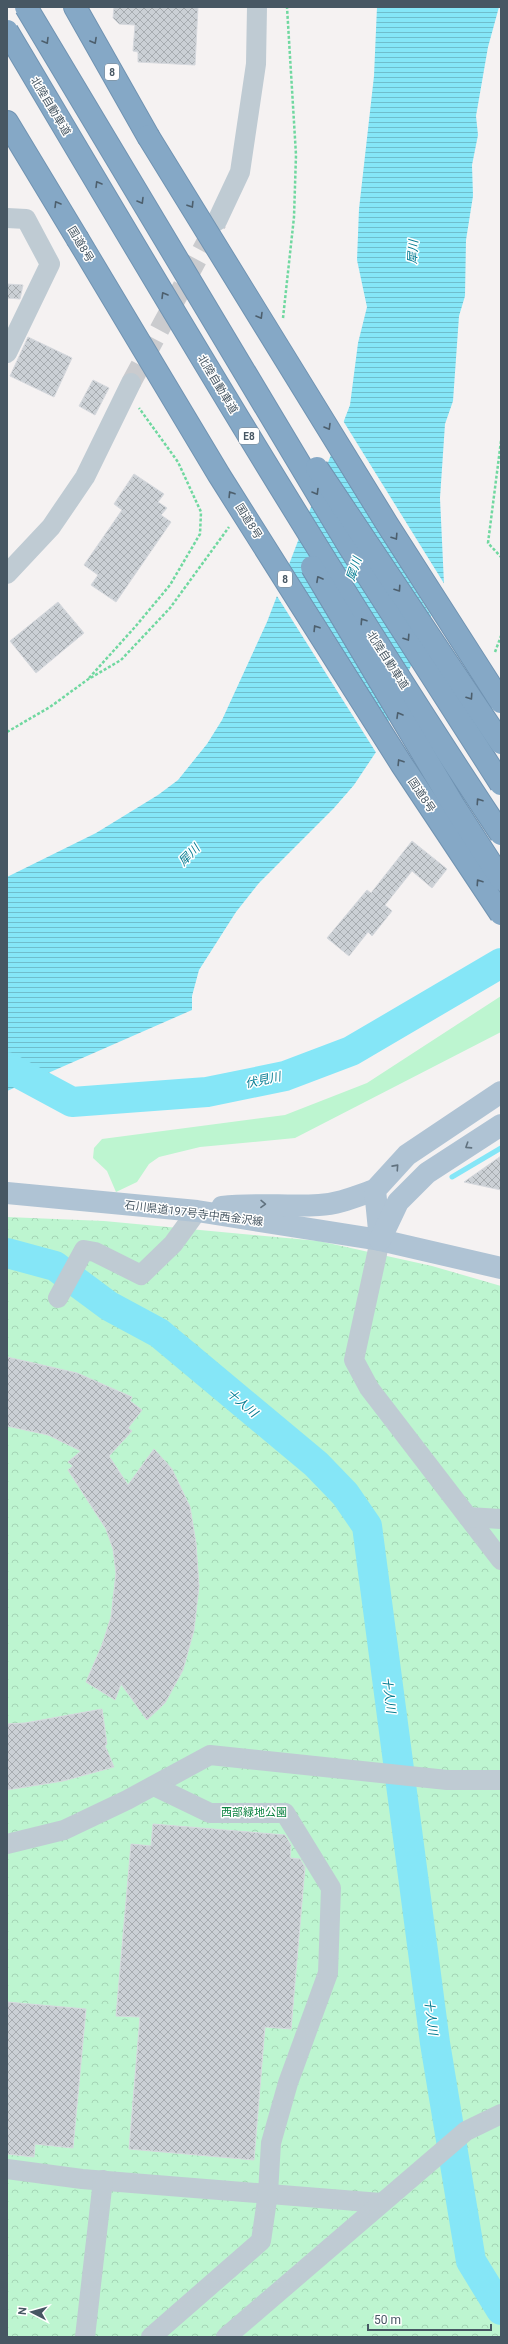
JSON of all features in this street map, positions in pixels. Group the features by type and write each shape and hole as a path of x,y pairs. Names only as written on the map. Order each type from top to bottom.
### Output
{"highway":[{"name":"E8","path":"26,7 201,303 350,548 501,784"},
{"name":"8","path":"75,7 148,136 387,524 501,702"},
{"name":"北陸自動車道","path":"7,32 335,577 501,834"},
{"name":"国道8号","path":"7,122 219,475 402,765 501,914"},
{"path":"201,303 319,470 501,743"},
{"path":"179,320 214,393 329,596 454,806 501,879"}],"main road":[{"path":"197,1211 248,1204 320,1205 344,1202 375,1190 407,1155 501,1092"},
{"path":"380,1240 398,1202 427,1173 501,1125"},
{"path":"375,1190 380,1240"},
{"name":"石川県道197号寺中西金沢線","path":"7,1193 197,1211 380,1240 501,1268"}],"street":[{"path":"218,221 240,172 256,64 257,7"},
{"path":"7,218 26,219 50,264 7,353"},
{"path":"7,574 51,527 85,477 131,383"},
{"path":"58,1298 84,1250 95,1252 141,1275 173,1244 197,1211"},
{"path":"380,1240 354,1360 369,1388 501,1560"},
{"path":"468,1517 501,1519"},
{"path":"7,1844 64,1830 154,1786 210,1755 447,1780 501,1780"},
{"path":"151,2337 261,2241 268,2193 271,2143 288,2084 328,1973 331,1888 285,1813 210,1813 154,1786"},
{"path":"226,2337 466,2131 501,2114"},
{"path":"7,2169 103,2180 381,2203"},
{"path":"85,2337 103,2180"}],"path":[{"path":"87,680 135,627 170,585 200,534 201,512 178,462 139,408"},
{"path":"501,442 488,543 501,557"},
{"path":"494,652 501,636"}],"green space":[{"path":"501,996 501,1032 295,1138 200,1147 159,1157 149,1164 137,1182 116,1192 107,1171 93,1158 94,1148 102,1139 285,1115 367,1083"},
{"name":"西部緑地公園","path":"7,1217 104,1221 319,1241 432,1266 501,1286 501,2337 7,2337"}],"water":[{"name":"犀川","path":"377,7 499,7 488,47 476,116 478,135 472,165 473,196 466,240 465,296 459,316 453,401 445,424 440,498 444,584 376,752 354,785 334,808 259,883 236,912 199,970 192,996 192,1010 7,1091 7,877 96,833 158,795 178,780 207,744 222,720 267,622 350,405 358,343 367,307 357,260 359,209 374,76"}],"pier":[{"path":"342,419 445,585 432,617 330,451"},
{"path":"287,562 388,727 377,754 275,593"}],"building":[{"path":"114,7 198,7 195,65 138,62 138,52 133,51 135,25 119,24 113,18"},
{"path":"7,284 23,285 20,299 7,298"},
{"path":"28,337 72,358 54,397 10,376"},
{"path":"93,380 109,388 95,415 79,406"},
{"path":"134,474 164,494 158,502 167,508 161,515 171,522 116,602 91,585 98,575 84,565 122,510 114,504"},
{"path":"58,602 84,633 36,673 10,641"},
{"path":"412,841 447,869 432,888 412,871 385,905 392,911 372,936 368,932 349,956 327,938 367,890 371,893"},
{"path":"501,1156 501,1190 464,1182"},
{"path":"7,1357 77,1373 132,1397 130,1401 142,1410 128,1428 132,1431 109,1456 128,1485 154,1449 172,1469 190,1507 196,1543 199,1586 194,1630 183,1670 165,1703 147,1720 121,1684 115,1700 86,1682 102,1645 111,1617 116,1573 113,1549 106,1529 68,1470 73,1466 68,1462 81,1451 48,1435 7,1426"},
{"path":"102,1709 107,1744 105,1746 114,1767 63,1781 7,1790 7,1724 25,1723"},
{"path":"153,1824 285,1835 291,1845 290,1858 300,1859 305,1867 291,2029 265,2027 254,2160 129,2149 140,2017 116,2016 131,1844 151,1846"},
{"path":"7,2002 86,2009 73,2148 35,2144 34,2157 7,2154"}],"waterway":[{"name":"伏見川","path":"7,1067 72,1102 207,1092 285,1076 351,1051 501,963"},
{"path":"452,1177 501,1148"},
{"name":"十人川","path":"7,1253 55,1266 109,1306 159,1333 316,1464 345,1494 367,1526 435,2043 471,2261 501,2310"}],"tunnel":[{"path":"131,383 217,222"}]}
